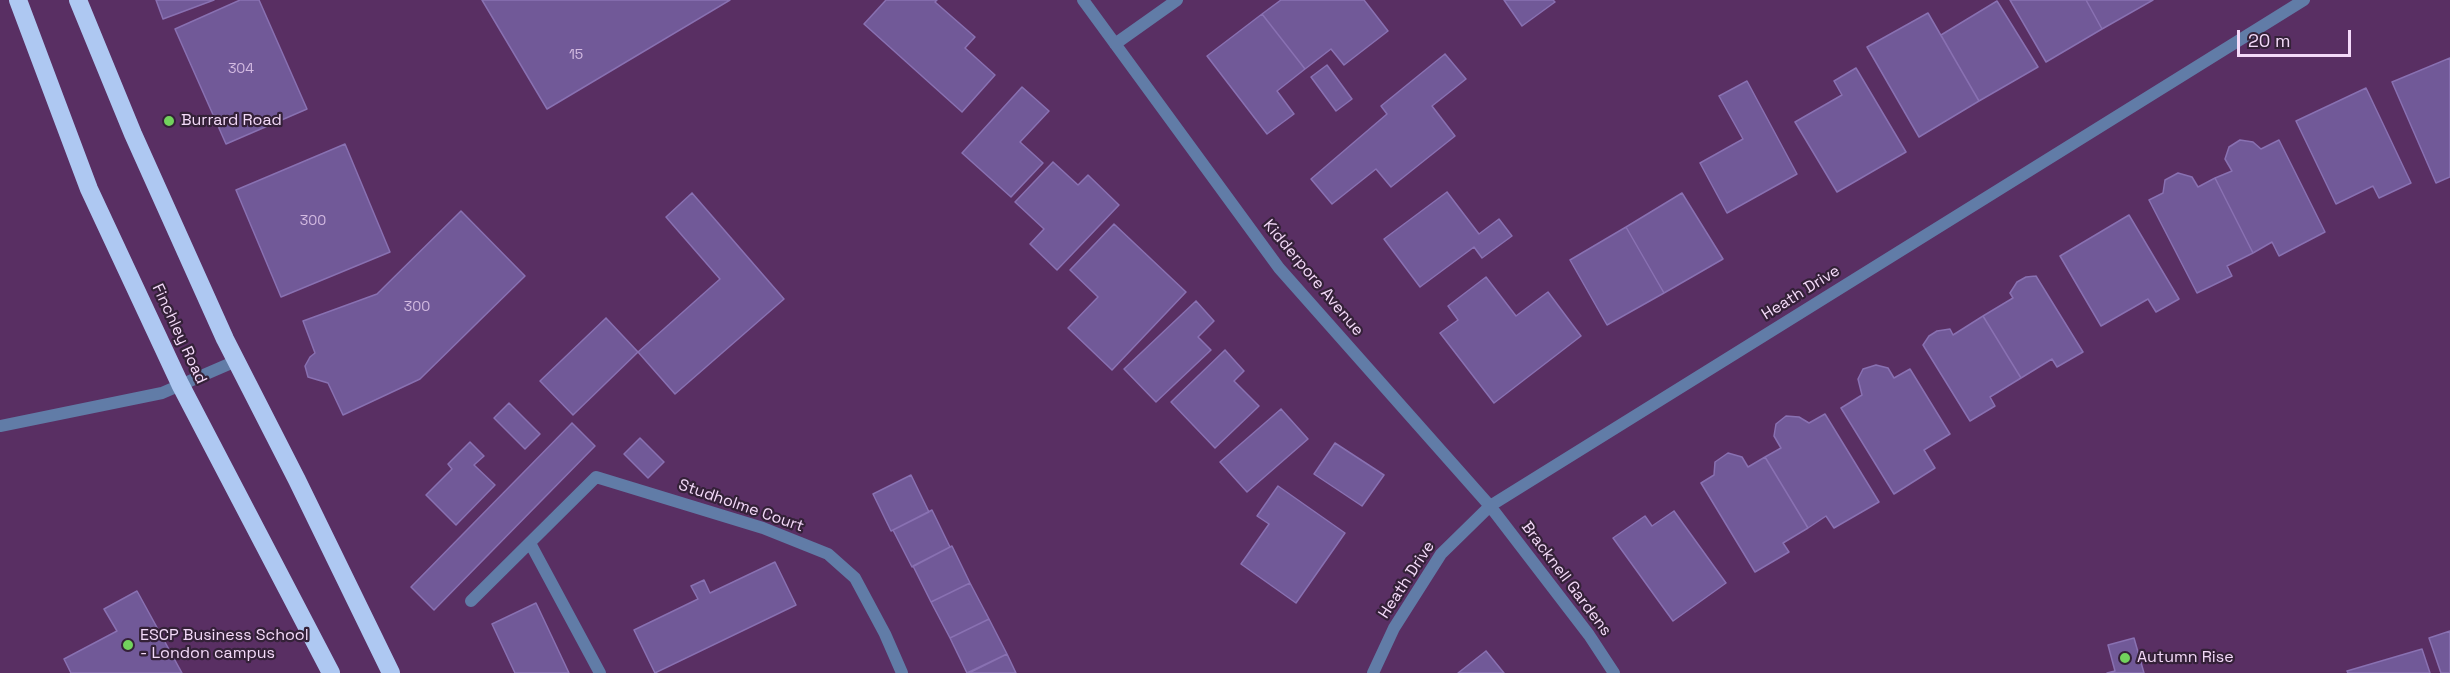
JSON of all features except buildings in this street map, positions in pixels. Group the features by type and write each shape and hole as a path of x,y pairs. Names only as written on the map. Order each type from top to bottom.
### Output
{"highway":[{"name":"Finchley Road","path":"18,0 89,189 180,384 331,673"},
{"path":"78,0 146,163 225,339 391,673"}],"street":[{"name":"Kidderpore Avenue","path":"1083,0 1279,268 1490,506"},
{"path":"1115,44 1177,0"},
{"name":"Heath Drive","path":"1373,673 1394,628 1441,554 1490,506 2304,0"},
{"path":"0,426 162,393 236,361"},
{"name":"Studholme Court","path":"471,601 596,477 764,528 828,554 855,578 885,634 902,673"},
{"name":"Bracknell Gardens","path":"1490,506 1589,635 1614,673"},
{"path":"530,543 600,673"}],"place":[{"name":"Burrard Road","path":"169,121"},
{"name":"ESCP Business School - London campus","path":"128,645"},
{"name":"Autumn Rise","path":"2125,658"}]}
